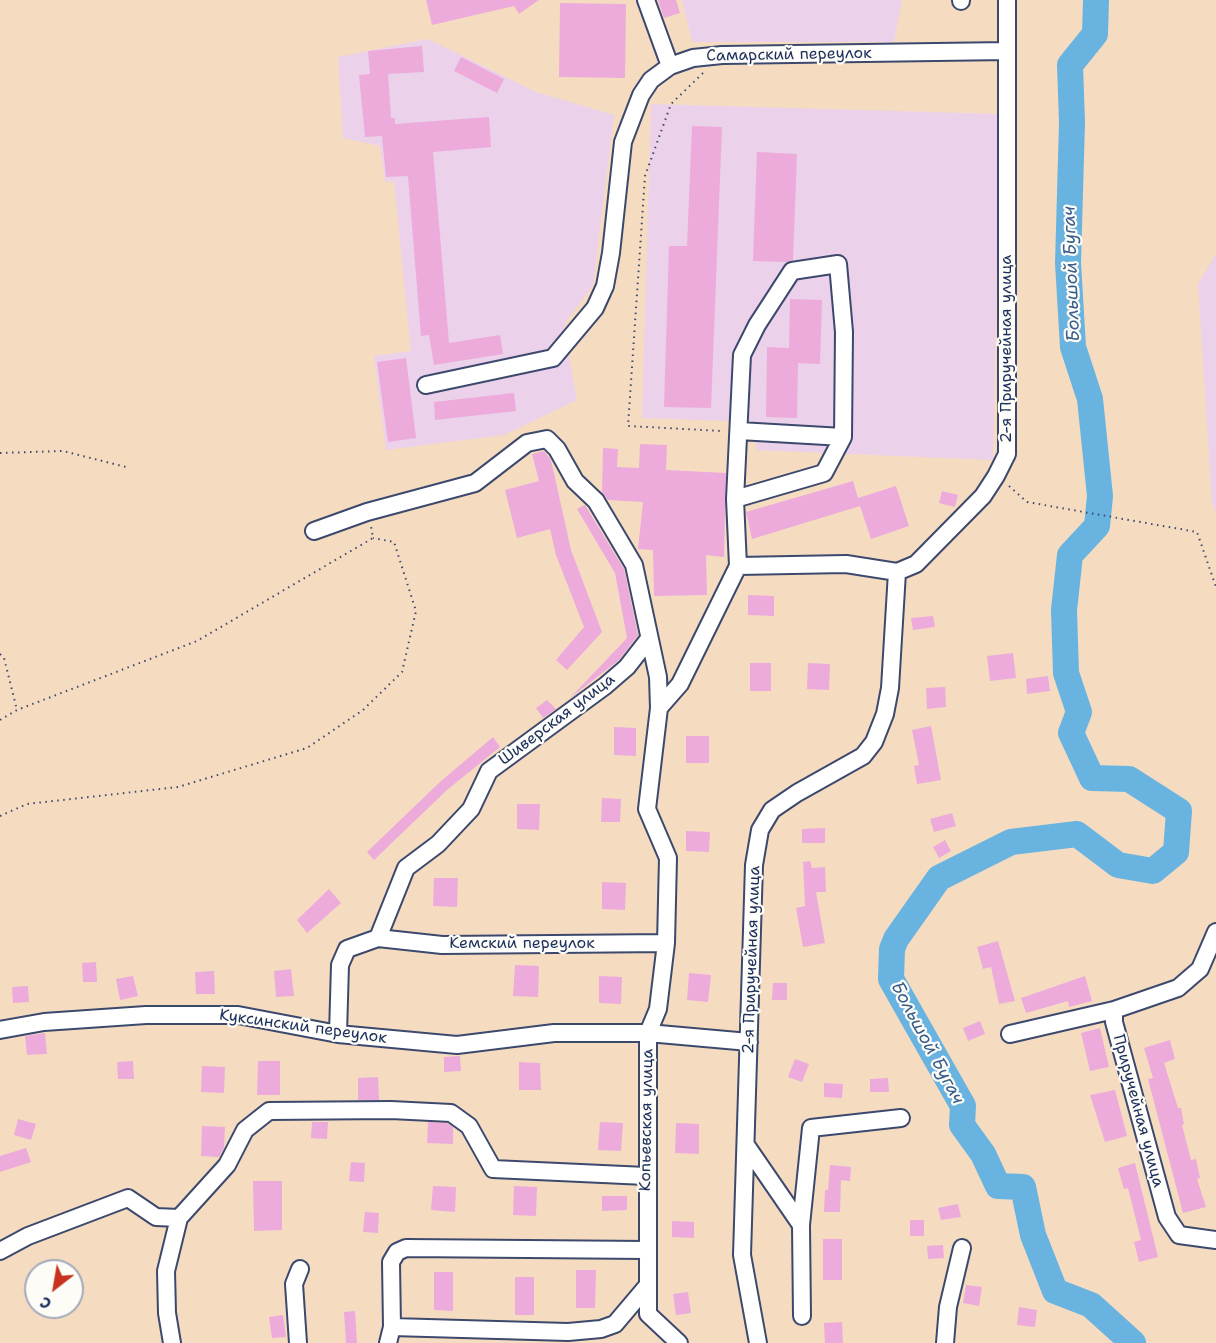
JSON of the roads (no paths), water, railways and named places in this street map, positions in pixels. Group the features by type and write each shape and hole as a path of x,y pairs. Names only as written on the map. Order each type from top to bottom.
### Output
{"street":[{"path":"646,0 670,66"},
{"name":"2-я Приручейная улица","path":"758,1343 742,1254 754,865 760,830 772,810 797,793 863,756 874,742 885,714 890,688 897,572 916,564 983,496 1007,454 1007,0"},
{"name":"Самарский переулок","path":"426,386 553,358 595,308 605,286 611,253 622,142 641,95 651,80 670,66 693,58 722,55 1007,51"},
{"path":"659,708 680,684 738,566 735,499 742,355 757,325 792,271 838,264 844,332 843,437 824,473 735,499"},
{"path":"739,431 843,437"},
{"name":"Копьевская улица","path":"314,531 367,512 475,483 527,443 547,439 557,449 575,481 596,501 634,565 648,640 658,677 659,708 647,808 668,858 666,943 658,1009 648,1033 646,1176 648,1314 679,1343"},
{"path":"738,566 846,564 897,572"},
{"name":"Шиверская улица","path":"378,938 406,868 438,844 471,809 489,771 605,686 627,667 648,640"},
{"name":"Приручейная улица","path":"1216,932 1200,969 1178,988 1114,1010 1114,1022 1167,1217 1179,1235 1216,1240"},
{"path":"338,1034 340,965 347,949 378,938"},
{"name":"Кемский переулок","path":"378,938 442,945 666,943"},
{"path":"1010,1034 1114,1010"},
{"name":"Куксинский переулок","path":"0,1030 44,1022 146,1015 238,1015 338,1034 457,1045 554,1033 648,1033 749,1042"},
{"path":"172,1343 167,1313 166,1272 179,1218 226,1165 245,1130 269,1111 391,1110 451,1113 469,1126 493,1169 646,1176"},
{"path":"802,1316 801,1225 811,1128 901,1118"},
{"path":"746,1145 801,1225"},
{"path":"0,1251 28,1236 128,1198 156,1216 179,1218"},
{"path":"647,1250 406,1248 397,1252 391,1262 390,1335 568,1332 601,1329 615,1324 648,1285"},
{"path":"945,1343 948,1307 962,1248"},
{"path":"298,1343 294,1284 300,1269"}],"waterway":[{"name":"Большой Бугач","path":"1096,0 1095,34 1070,65 1072,122 1068,263 1073,347 1090,399 1100,496 1097,526 1070,555 1064,610 1066,673 1079,712 1071,733 1092,778 1129,779 1179,811 1176,852 1153,871 1118,865 1077,834 1011,842 939,878 896,939 892,949 891,979 963,1106 962,1125 983,1154 998,1186 1023,1187 1033,1235 1055,1291 1091,1305 1133,1343"}]}
